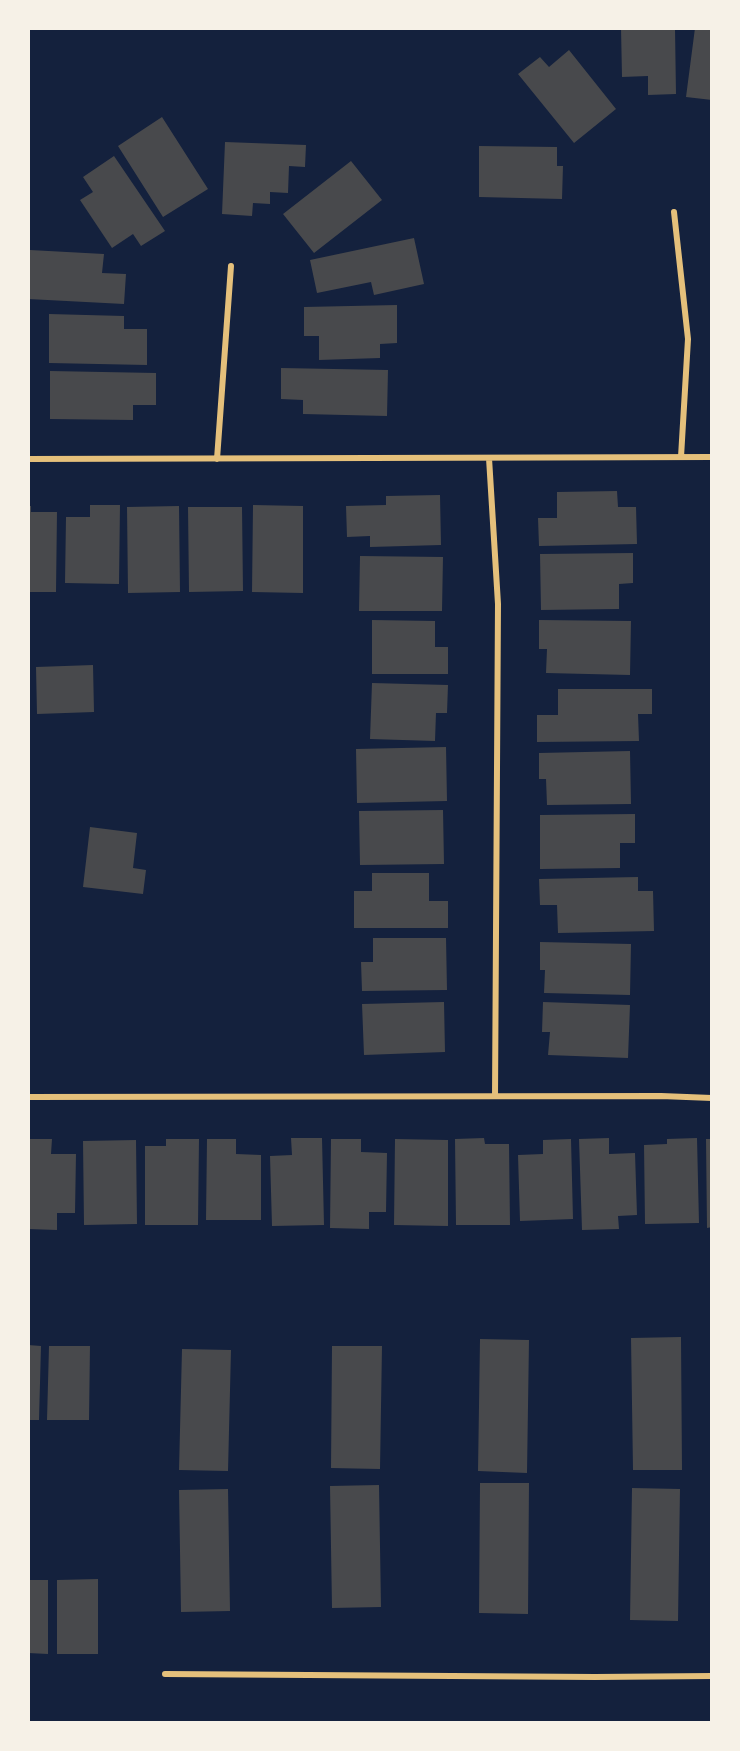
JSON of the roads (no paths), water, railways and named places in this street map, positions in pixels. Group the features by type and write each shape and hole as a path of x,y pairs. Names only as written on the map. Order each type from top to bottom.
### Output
{"street":[{"path":"674,212 688,339 681,457"},
{"path":"217,459 231,266"},
{"path":"28,459 711,457"},
{"path":"489,458 498,604 495,1096"},
{"path":"28,1097 711,1098"},
{"path":"165,1674 711,1676"}]}
